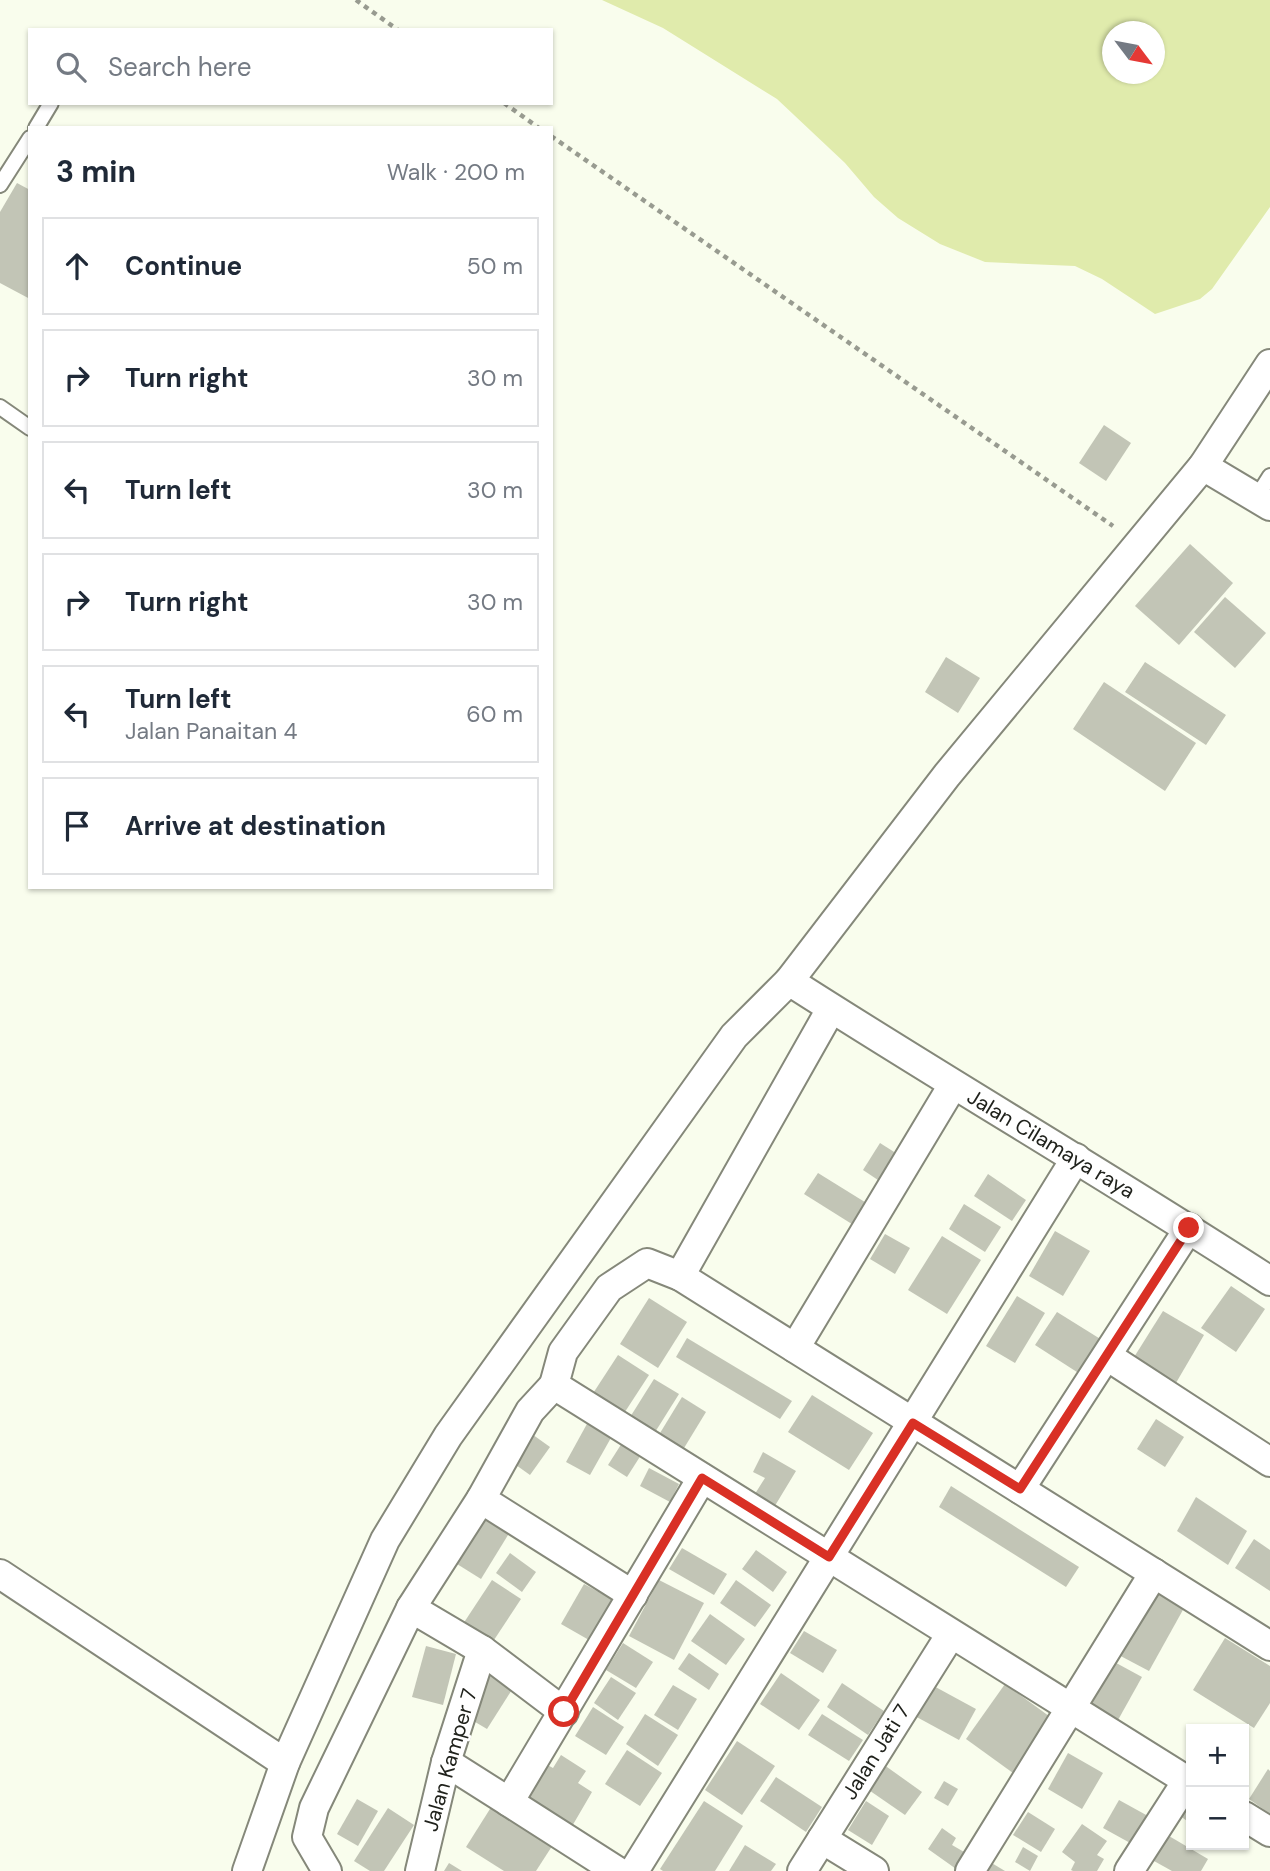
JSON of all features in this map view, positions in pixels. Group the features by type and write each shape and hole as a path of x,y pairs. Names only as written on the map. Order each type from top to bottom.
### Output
{"street":[{"path":"247,1871 285,1763 385,1540 448,1436 734,1036 789,981 947,775 1140,545 1203,466 1270,364"},
{"path":"1203,466 1265,494"},
{"name":"Jalan Cilamaya raya","path":"789,981 953,1085 1189,1228 1270,1281"},
{"path":"680,1276 831,1009"},
{"path":"795,1348 953,1085"},
{"path":"634,1871 1076,1158"},
{"path":"1020,1489 1189,1228"},
{"path":"327,1871 307,1837 314,1808 411,1608 481,1499 530,1411 554,1385 563,1352 609,1288 647,1263 680,1276 1270,1646"},
{"path":"1107,1356 1270,1462"},
{"path":"554,1385 1186,1780"},
{"path":"509,1802 702,1478"},
{"path":"481,1499 633,1595"},
{"path":"970,1871 1154,1573"},
{"path":"0,1574 285,1763"},
{"path":"411,1608 482,1650 564,1712"},
{"name":"Jalan Jati 7","path":"802,1871 951,1633"},
{"name":"Jalan Kamper 7","path":"420,1871 446,1762 482,1650"},
{"path":"446,1762 617,1871"},
{"path":"1129,1871 1186,1786"},
{"path":"1249,1819 1270,1832"},
{"path":"822,1839 874,1871"}],"lane":[{"path":"37,126 50,105"},
{"path":"0,185 28,141"},
{"path":"0,408 28,427"}],"path":[{"path":"356,0 395,28"},
{"path":"507,105 536,126"},
{"path":"553,137 1140,545"}],"green space":[{"path":"602,0 1270,0 1270,207 1212,289 1200,299 1155,314 1102,279 1075,266 985,262 940,244 898,218 874,197 845,163 777,99 663,28"}],"building":[{"path":"17,183 28,189 28,298 0,283 0,212"},
{"path":"1104,425 1131,443 1106,481 1079,463"},
{"path":"1190,544 1233,583 1179,645 1135,606"},
{"path":"1225,597 1266,633 1235,668 1194,632"},
{"path":"946,657 980,678 958,713 925,692"},
{"path":"1145,662 1226,715 1206,745 1125,692"},
{"path":"1104,682 1196,743 1165,791 1073,729"},
{"path":"880,1143 902,1157 884,1184 863,1170"},
{"path":"818,1173 868,1204 855,1226 804,1194"},
{"path":"988,1174 1026,1200 1012,1221 974,1196"},
{"path":"964,1204 1001,1227 985,1252 949,1229"},
{"path":"1055,1231 1090,1251 1063,1296 1029,1276"},
{"path":"885,1234 910,1248 895,1274 870,1259"},
{"path":"942,1236 981,1260 947,1314 908,1290"},
{"path":"1231,1286 1265,1309 1236,1352 1201,1328"},
{"path":"1017,1296 1045,1313 1015,1363 986,1346"},
{"path":"649,1298 687,1322 658,1368 620,1344"},
{"path":"1163,1311 1204,1335 1173,1388 1131,1362"},
{"path":"1057,1312 1102,1340 1080,1374 1035,1345"},
{"path":"687,1338 792,1401 780,1419 676,1357"},
{"path":"618,1355 649,1375 619,1421 588,1401"},
{"path":"654,1379 679,1394 652,1437 627,1422"},
{"path":"812,1395 873,1433 849,1470 788,1432"},
{"path":"682,1397 706,1412 681,1453 657,1438"},
{"path":"1156,1419 1184,1437 1165,1467 1137,1449"},
{"path":"588,1422 612,1436 590,1475 566,1462"},
{"path":"529,1432 550,1447 530,1475 509,1460"},
{"path":"622,1443 641,1455 627,1477 608,1465"},
{"path":"763,1452 796,1471 773,1509 753,1497 765,1478 753,1472"},
{"path":"649,1468 679,1484 670,1502 640,1486"},
{"path":"951,1486 1079,1567 1066,1587 939,1507"},
{"path":"1196,1497 1247,1531 1228,1565 1177,1531"},
{"path":"479,1511 511,1530 481,1579 449,1559"},
{"path":"1254,1539 1270,1550 1270,1591 1235,1568"},
{"path":"682,1548 727,1574 714,1595 669,1569"},
{"path":"756,1550 787,1572 773,1592 742,1569"},
{"path":"510,1553 536,1572 522,1592 496,1573"},
{"path":"492,1580 521,1599 492,1643 463,1624"},
{"path":"659,1580 704,1603 674,1660 629,1636"},
{"path":"736,1580 771,1605 755,1627 720,1603"},
{"path":"584,1584 612,1599 589,1640 561,1624"},
{"path":"1148,1589 1184,1608 1149,1671 1113,1652"},
{"path":"710,1614 745,1639 726,1665 691,1641"},
{"path":"804,1631 837,1650 823,1673 790,1653"},
{"path":"1225,1638 1270,1666 1270,1703 1254,1728 1193,1690"},
{"path":"623,1643 653,1662 636,1688 606,1670"},
{"path":"426,1646 456,1654 443,1705 412,1697"},
{"path":"689,1653 719,1674 709,1690 678,1669"},
{"path":"1107,1658 1142,1677 1118,1720 1083,1700"},
{"path":"781,1673 820,1700 799,1730 760,1704"},
{"path":"491,1674 513,1688 487,1729 465,1716"},
{"path":"611,1677 636,1693 618,1720 594,1703"},
{"path":"842,1683 884,1711 868,1735 827,1707"},
{"path":"930,1684 976,1709 959,1740 913,1715"},
{"path":"1005,1684 1053,1719 1013,1773 966,1739"},
{"path":"673,1685 697,1699 678,1730 654,1715"},
{"path":"593,1707 624,1727 606,1755 575,1736"},
{"path":"645,1714 678,1735 658,1766 626,1744"},
{"path":"822,1714 863,1740 849,1761 808,1735"},
{"path":"737,1741 775,1766 742,1815 705,1790"},
{"path":"627,1750 662,1773 640,1806 605,1784"},
{"path":"1068,1753 1103,1773 1082,1809 1048,1789"},
{"path":"561,1755 586,1771 578,1783 592,1792 571,1828 521,1798 542,1762 553,1768"},
{"path":"880,1762 922,1792 905,1815 863,1786"},
{"path":"1268,1769 1270,1814 1249,1799"},
{"path":"776,1777 822,1807 806,1832 760,1801"},
{"path":"944,1781 958,1789 948,1806 934,1798"},
{"path":"357,1799 378,1811 358,1846 337,1834"},
{"path":"1119,1800 1148,1816 1132,1844 1103,1828"},
{"path":"495,1801 556,1840 536,1871 504,1871 466,1847"},
{"path":"704,1801 743,1826 715,1871 663,1871 660,1869"},
{"path":"866,1801 889,1816 872,1845 848,1830"},
{"path":"1186,1806 1186,1820 1179,1815"},
{"path":"388,1808 414,1825 384,1871 370,1871 354,1861"},
{"path":"1028,1812 1055,1829 1041,1852 1013,1835"},
{"path":"1082,1824 1107,1841 1097,1855 1104,1859 1097,1871 1071,1870 1075,1862 1062,1852"},
{"path":"942,1828 956,1838 952,1845 971,1856 959,1871 928,1849"},
{"path":"1169,1836 1186,1846 1186,1850 1193,1850 1208,1859 1201,1871 1172,1871 1154,1861"},
{"path":"745,1845 776,1864 771,1871 729,1871"},
{"path":"1023,1847 1038,1856 1030,1871 1015,1862"},
{"path":"985,1859 1005,1871 978,1871"},
{"path":"449,1863 462,1871 444,1871"}],"route":[{"path":"564,1712 702,1478 829,1557 913,1423 1020,1489 1189,1228"}]}
